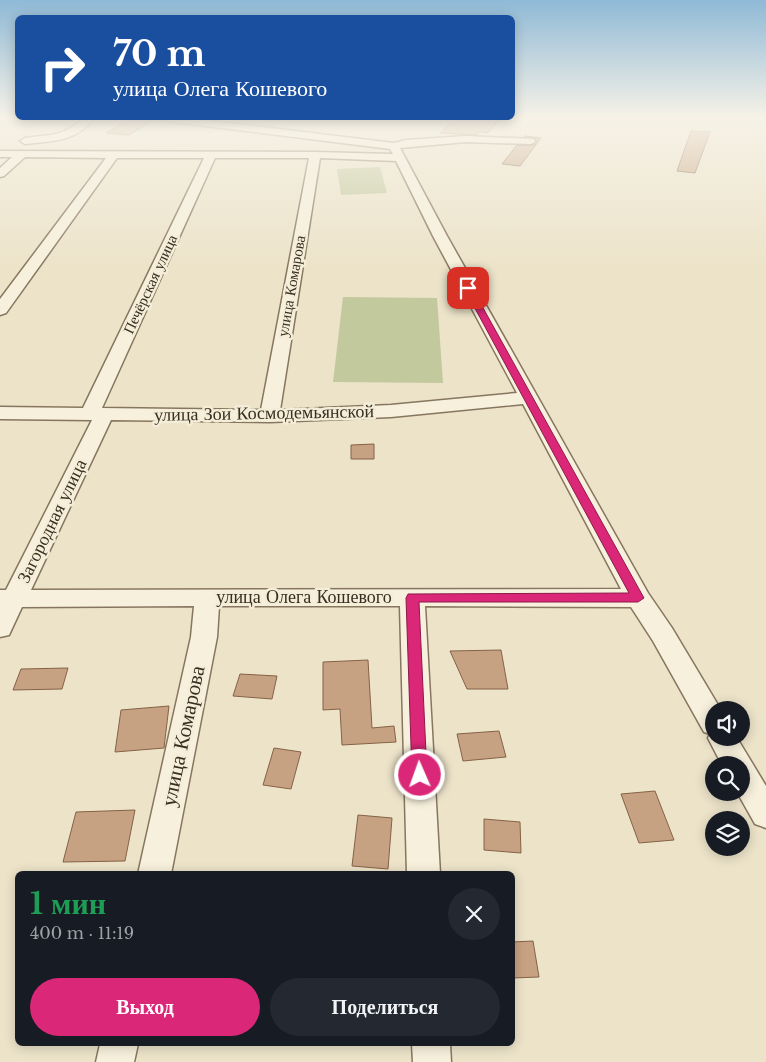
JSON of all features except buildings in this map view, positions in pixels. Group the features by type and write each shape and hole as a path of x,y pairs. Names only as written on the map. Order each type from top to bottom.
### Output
{"street":[{"path":"0,310 104,168"},
{"name":"Печёрская улица","path":"97,414 206,168"},
{"name":"улица Комарова","path":"270,416 312,168"},
{"path":"411,168 440,236 528,398 638,598 663,635 705,708"},
{"name":"улица Зои Космодемьянской","path":"0,413 270,416 391,412 528,398"},
{"name":"Загородная улица","path":"0,628 7,599 97,414"},
{"name":"улица Комарова","path":"155,871 204,637 207,597"},
{"name":"улица Олега Кошевого","path":"7,599 207,597 638,598"},
{"path":"412,598 424,871"},
{"path":"750,786 766,814"},
{"path":"115,1062 119,1046"},
{"path":"431,1046 432,1062"}],"green space":[{"path":"380,168 387,193 341,195 337,169"},
{"path":"343,297 437,298 443,383 333,382"}],"route":[{"path":"420,775 412,598 638,598 468,288"}]}
